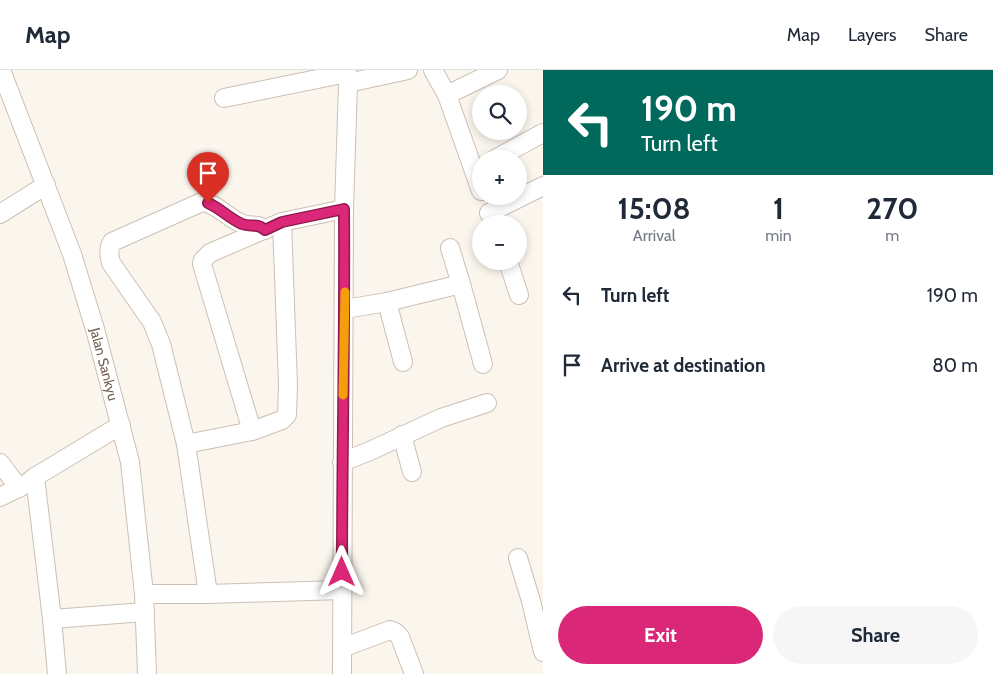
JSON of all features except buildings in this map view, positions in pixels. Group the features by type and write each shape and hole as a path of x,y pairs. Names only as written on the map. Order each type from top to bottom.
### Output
{"street":[{"name":"Jalan Sankyu","path":"1,70 72,254 95,329 130,462 144,594 147,674"},
{"path":"224,98 347,75 408,70"},
{"path":"433,70 447,95 472,156"},
{"path":"447,95 498,70"},
{"path":"342,674 344,209 347,75"},
{"path":"512,150 543,133"},
{"path":"0,214 46,185"},
{"path":"496,215 543,186"},
{"path":"208,594 186,444 160,344 152,322 111,263 110,246 112,242 202,202 212,205 244,225 257,225 265,230"},
{"path":"252,431 202,264 203,260 210,253 282,222 344,209"},
{"path":"186,444 252,431 282,420 287,414 288,385 282,222"},
{"path":"450,248 483,364"},
{"path":"511,270 519,295"},
{"path":"345,309 387,302 461,284"},
{"path":"387,302 403,362"},
{"path":"342,462 441,418 487,403"},
{"path":"0,497 121,425"},
{"path":"402,435 412,472"},
{"path":"0,463 18,488"},
{"path":"35,477 57,674"},
{"path":"518,558 541,632 543,652"},
{"path":"144,594 342,590"},
{"path":"52,619 145,612"},
{"path":"342,648 393,630 400,637 414,674"}],"slow traffic":[{"path":"343,395 345,292"}],"route":[{"path":"208,203 244,225 257,225 265,230 282,222 344,209 345,309 342,572"}]}
